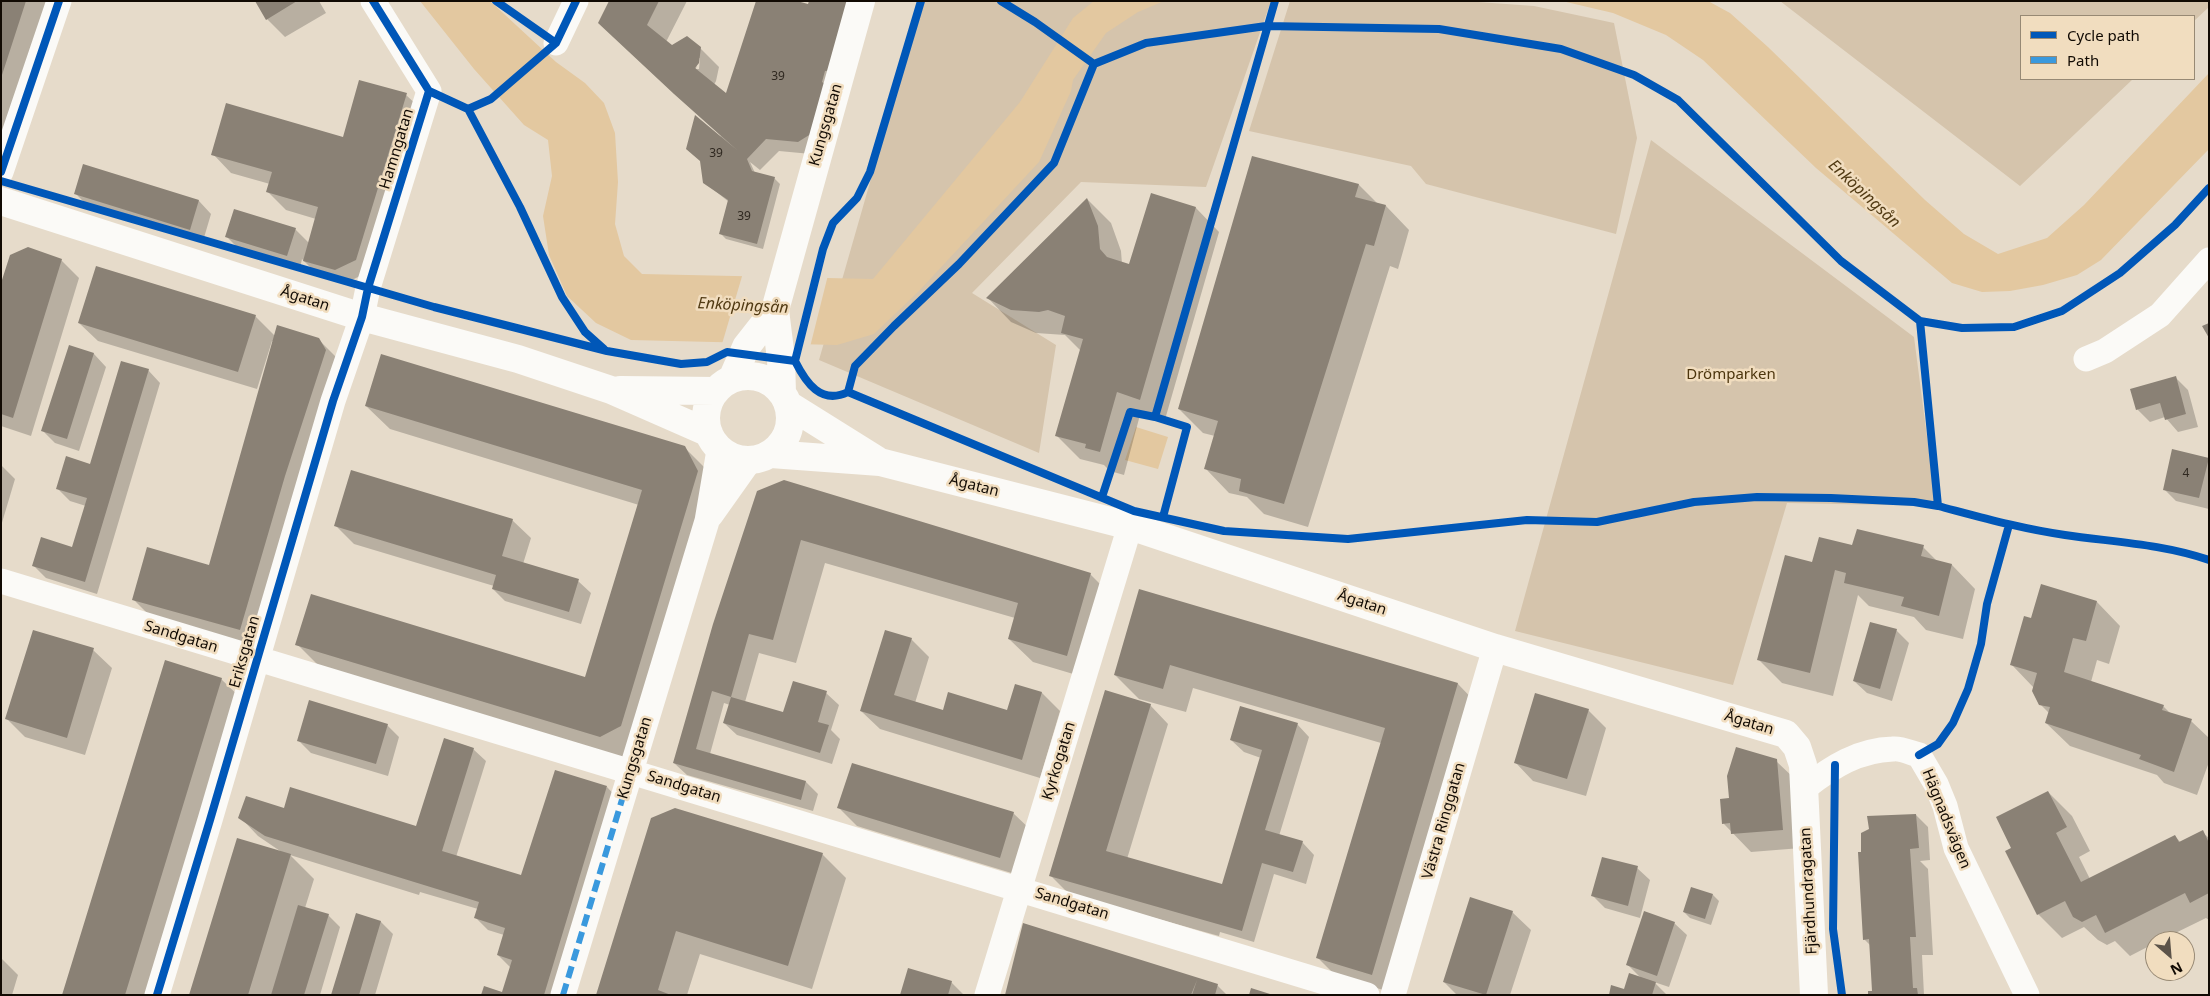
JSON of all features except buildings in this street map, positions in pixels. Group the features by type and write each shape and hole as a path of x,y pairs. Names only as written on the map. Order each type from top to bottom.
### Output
{"street":[{"path":"1,172 59,1"},
{"name":"Hamngatan","path":"362,317 368,288 429,91 373,1"},
{"path":"556,43 576,1"},
{"name":"Kungsgatan","path":"775,310 861,1"},
{"name":"Ågatan","path":"1,201 362,317 518,359 611,390 714,441 731,457 880,462 1130,526 1495,648 1786,734 1797,746 1803,765 1806,787"},
{"path":"2086,359 2105,351 2160,315 2209,260"},
{"path":"714,441 706,425 706,411 711,398 724,385 746,346 775,310"},
{"path":"761,457 781,445 788,433 791,419 785,399 775,310"},
{"name":"Eriksgatan","path":"157,995 333,401 362,317"},
{"name":"Ågatan","path":"611,390 724,385 745,376 759,378 772,383 785,399 880,462"},
{"name":"Kungsgatan","path":"563,995 707,521 714,441"},
{"name":"Kungsgatan","path":"707,521 761,457"},
{"name":"Kyrkogatan","path":"987,995 1130,526"},
{"name":"Sandgatan","path":"1,581 257,660 1021,888 1367,995"},
{"name":"Västra Ringgatan","path":"1393,995 1495,648"},
{"name":"Hägnadsvägen","path":"1806,787 1835,765 1863,753 1894,748 1919,755 1939,792 1956,848 2027,995"},
{"name":"Fjärdhundragatan","path":"1806,787 1814,995"}],"green space":[{"path":"922,1 1271,1 1206,187 1081,182 972,293 1056,345 1039,453 819,360"},
{"path":"1290,1 1464,1 1534,6 1614,23 1637,138 1616,234 1426,184 1411,166 1249,131"},
{"path":"1780,1 2209,1 2209,7 2195,20 2195,15 2020,15 2020,80 2132,80 2020,186"},
{"name":"Drömparken","path":"1651,140 1914,337 1936,506 1787,503 1733,685 1515,631"}],"water":[{"name":"Enköpingsån","path":"420,1 490,1 556,62 585,83 604,103 615,133 618,182 615,224 624,256 642,274 873,279 1020,102 1073,18 1094,1 1164,1 1138,12 1106,33 1073,80 1071,91 1039,162 919,291 874,334 837,345 631,340 596,323 567,296 549,255 543,216 552,176 548,140 524,125 474,69"},
{"name":"Enköpingsån","path":"1562,1 1708,1 1730,13 1768,47 1925,200 1964,234 1998,254 2047,238 2084,205 2209,73 2209,149 2101,260 2077,275 2043,285 2010,291 1982,292 1952,283 1816,168 1703,60 1666,35 1613,13"},
{"path":"1136,427 1168,437 1158,469 1125,460"}],"pier":[{"path":"743,273 828,275 810,347 722,344"}],"marked path":[{"path":"563,995 631,770"}],"cycle path":[{"path":"1,172 59,1"},
{"path":"157,995 333,401 362,317 368,288 429,91 373,1"},
{"path":"496,1 556,43"},
{"path":"429,91 468,109 491,99 556,43 576,1"},
{"path":"795,361 823,249 833,223 857,198 870,172 921,1"},
{"path":"1001,1 1035,22 1094,64"},
{"path":"1163,517 1187,427 1155,417 1275,1"},
{"path":"848,392 855,366 959,264 1054,163 1094,64 1146,43 1266,26 1439,29 1561,49 1634,75 1678,100 1841,261 1920,321 1962,328 2014,327 2062,311 2120,273 2175,225 2209,188"},
{"path":"468,109 520,207 562,297 585,332 604,349"},
{"path":"1,181 434,307 607,351 681,364 707,362 727,352 795,361 809,384 822,394 830,396 848,392 1134,511 1224,531 1348,539 1527,520 1597,522 1694,502 1757,497 1914,502 1938,506"},
{"path":"1920,321 1938,506 2033,529 2174,550 2209,560"},
{"path":"1102,497 1130,412 1155,417"},
{"path":"1919,755 1938,744 1953,723 1968,689 1981,644 1987,604 2009,525"},
{"path":"1835,765 1833,929 1842,995"}]}
